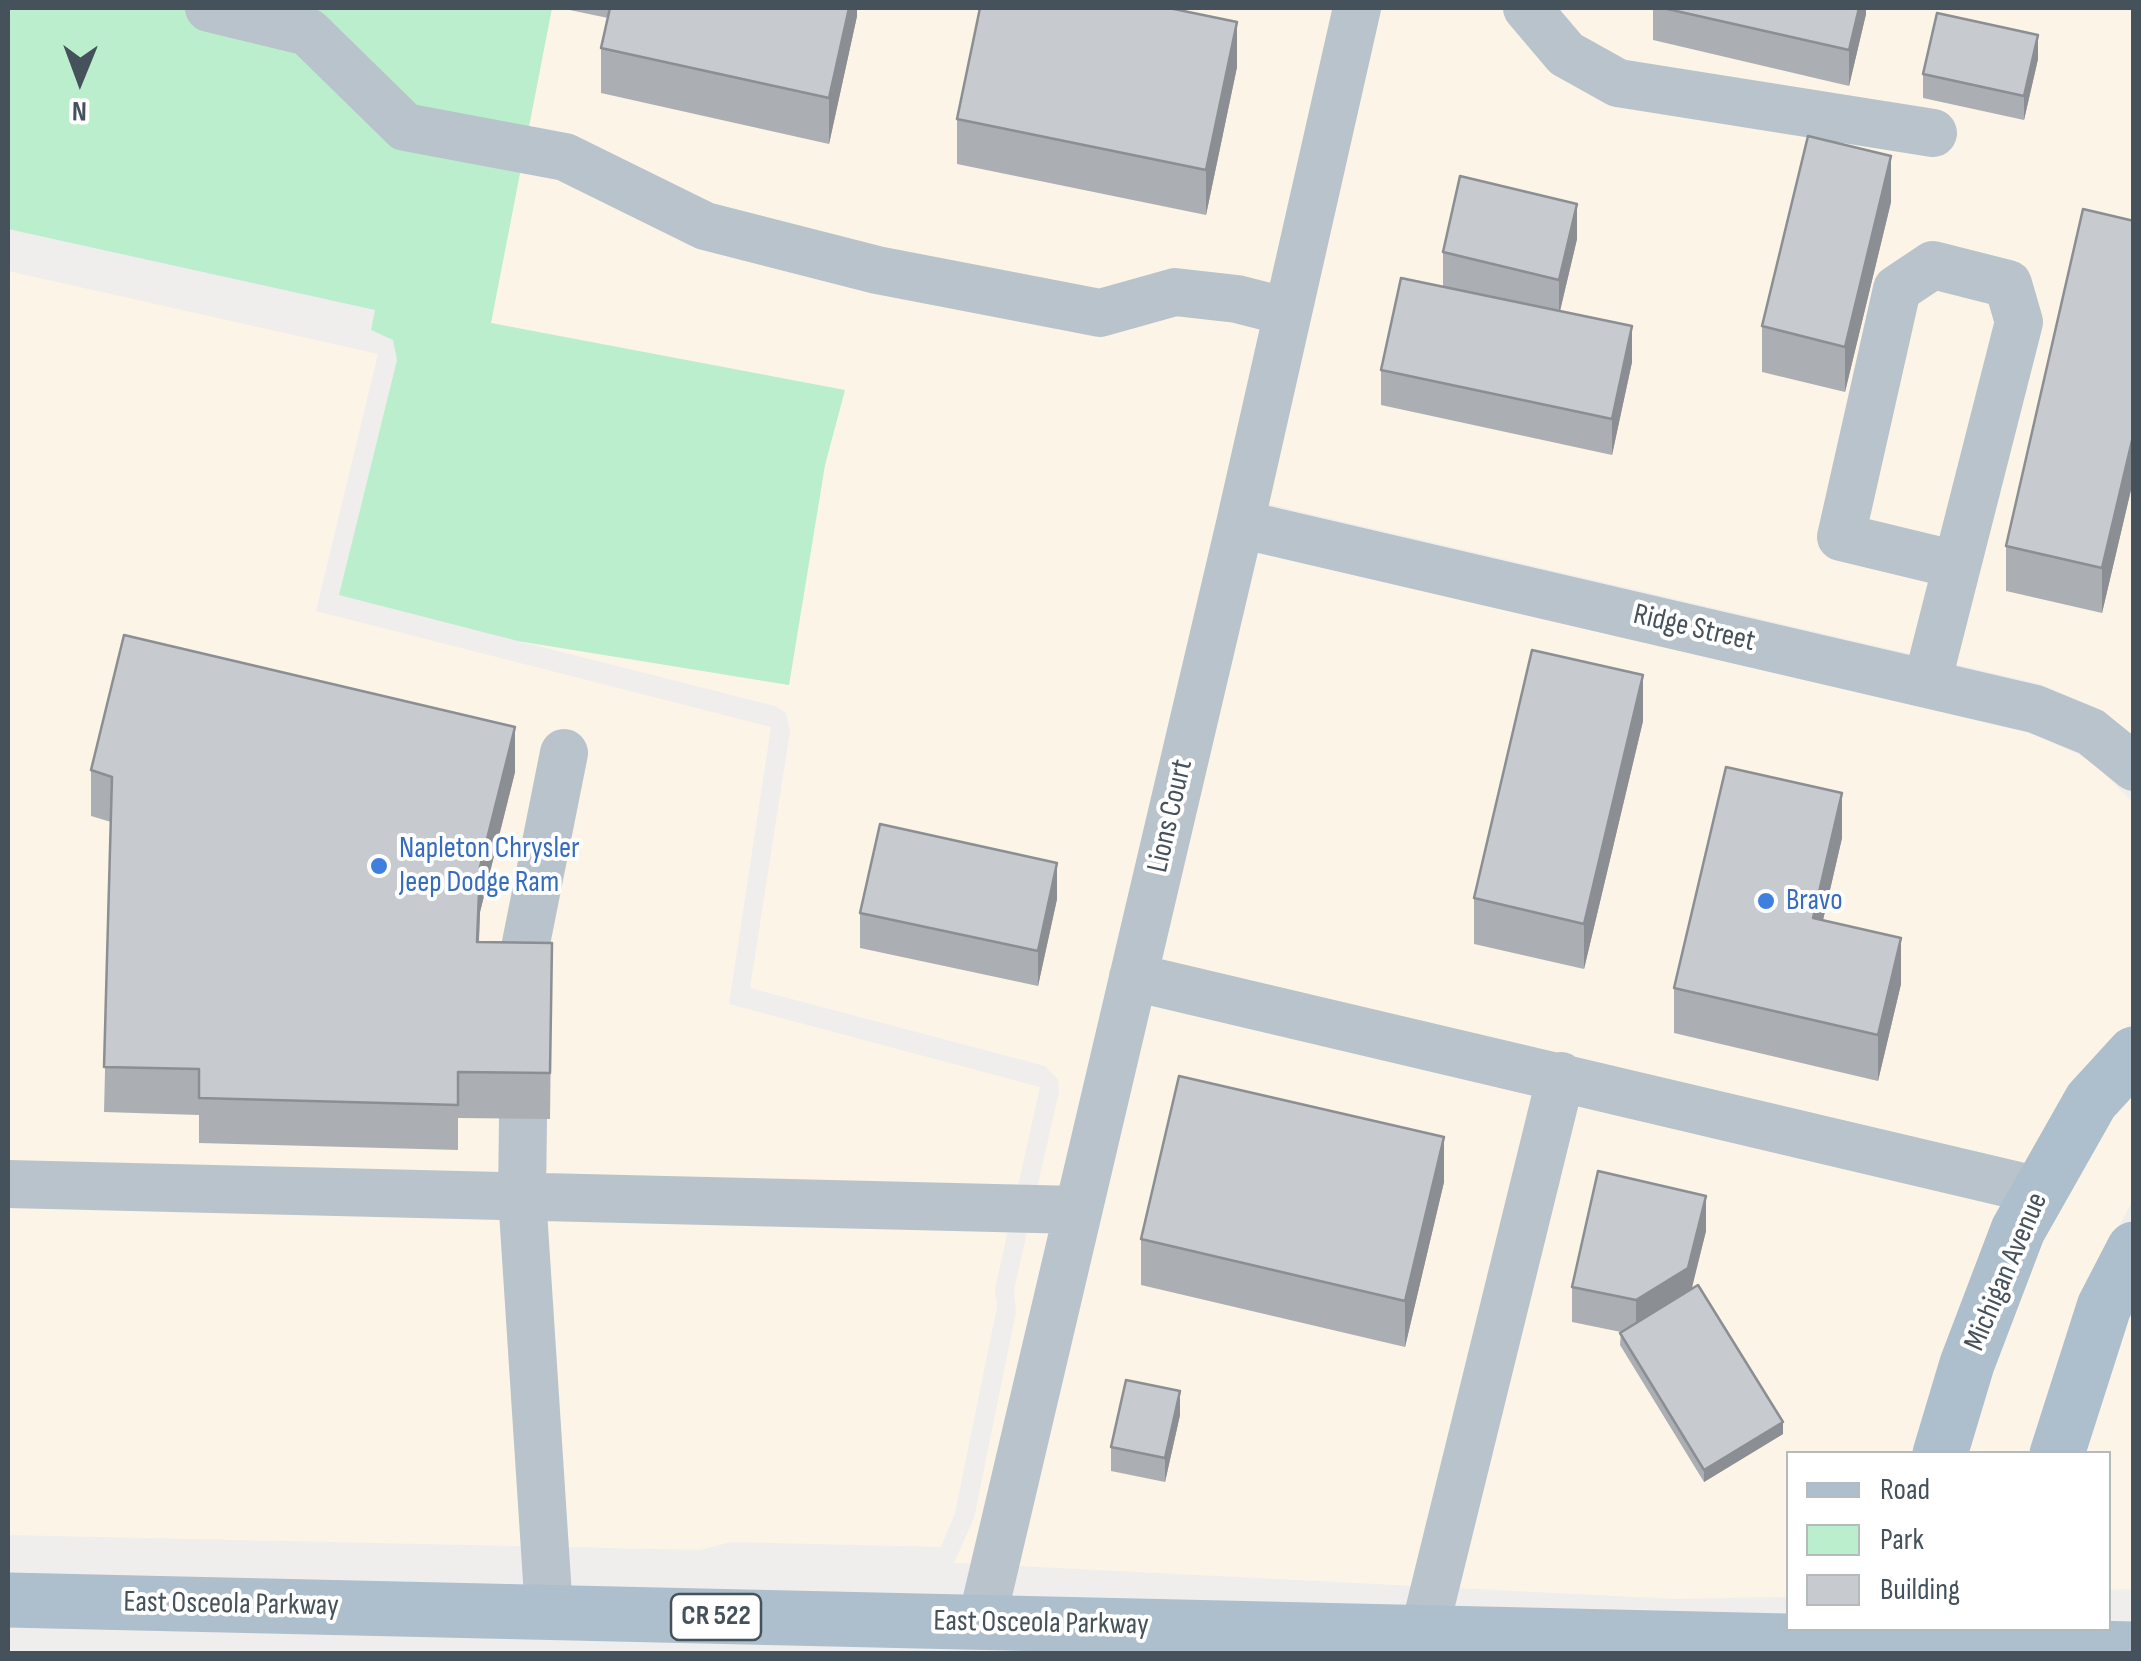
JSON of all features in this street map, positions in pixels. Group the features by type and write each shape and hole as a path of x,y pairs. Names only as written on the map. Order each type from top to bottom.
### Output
{"main road":[{"name":"Michigan Avenue","path":"1941,1451 1967,1364 2012,1246 2091,1101 2134,1054"},
{"path":"2058,1451 2104,1307 2134,1249"},
{"name":"East Osceola Parkway","path":"8,1600 981,1624 2014,1643 2134,1649"}],"street":[{"path":"209,8 312,20 405,127 565,157 704,226 877,270 1100,313 1175,292 1237,299 1288,312"},
{"path":"1527,8 1566,54 1618,83 1933,133"},
{"name":"Lions Court","path":"981,1624 1288,312 1346,10"},
{"path":"1926,683 1956,566 2018,322 2008,284 1933,265 1896,289 1842,537 1956,566"},
{"name":"Ridge Street","path":"1240,524 2035,709 2091,732 2133,764"},
{"path":"524,988 524,953 564,753"},
{"path":"1133,977 2040,1191"},
{"path":"1424,1632 1561,1076"},
{"path":"523,1119 522,1196 550,1612"},
{"path":"8,1184 1077,1210"}],"shaded area":[{"path":"552,8 1334,8 1219,517 972,1564 954,1563 974,1518 1016,1312 1014,1290 1059,1092 1058,1079 1045,1066 750,988 790,731 786,713 775,706 518,641 789,685 825,465 844,391 491,323"},
{"path":"1380,8 2133,8 2133,736 2103,711 2040,684 1268,504"},
{"name":"Napleton Chrysler Jeep Dodge Ram","path":"8,271 378,354 316,611 771,727 729,1004 1040,1087 995,1289 997,1307 955,1513 941,1547 731,1542 700,1550 8,1535"},
{"path":"1256,552 2030,733 2080,755 2100,769 2133,803 2133,1020 2076,1083 1918,1451 1786,1451 1786,1597 1674,1599 1018,1566"},
{"path":"2133,1090 2133,1199 2085,1295 2034,1451 1965,1451 2038,1242 2109,1117"},
{"path":"2133,1300 2133,1589 2111,1590 2111,1451 2082,1451"}],"green space":[{"path":"8,8 552,8 491,323 845,390 825,465 789,685 518,641 339,595 397,360 393,340 371,330 375,310 8,229"}],"building":[{"path":"610,8 849,8 829,98 601,48"},
{"path":"980,8 1169,8 1237,22 1206,170 957,119"},
{"path":"1663,8 1859,8 1849,50"},
{"path":"1937,13 2038,35 2024,96 1923,74"},
{"path":"1808,136 1891,156 1845,347 1762,326"},
{"path":"1460,176 1577,204 1559,280 1443,252"},
{"path":"2083,209 2134,221 2134,432 2102,568 2006,546"},
{"path":"1401,278 1632,326 1612,419 1381,370"},
{"path":"124,635 515,727 480,867 477,942 552,943 550,1073 458,1072 458,1105 199,1098 199,1069 104,1067 112,777 91,770"},
{"path":"1532,650 1643,675 1584,924 1474,898"},
{"name":"Bravo","path":"1726,767 1842,793 1813,918 1901,938 1878,1035 1674,988"},
{"path":"880,824 1057,863 1038,951 860,913"},
{"path":"1179,1076 1444,1137 1405,1301 1141,1239"},
{"path":"1598,1171 1706,1196 1688,1268 1636,1300 1572,1287"},
{"path":"1698,1285 1783,1422 1704,1470 1620,1333"},
{"path":"1126,1380 1180,1391 1165,1458 1111,1447"}],"place":[{"name":"Napleton Chrysler Jeep Dodge Ram","path":"379,866"},
{"name":"Bravo","path":"1766,901"}]}
